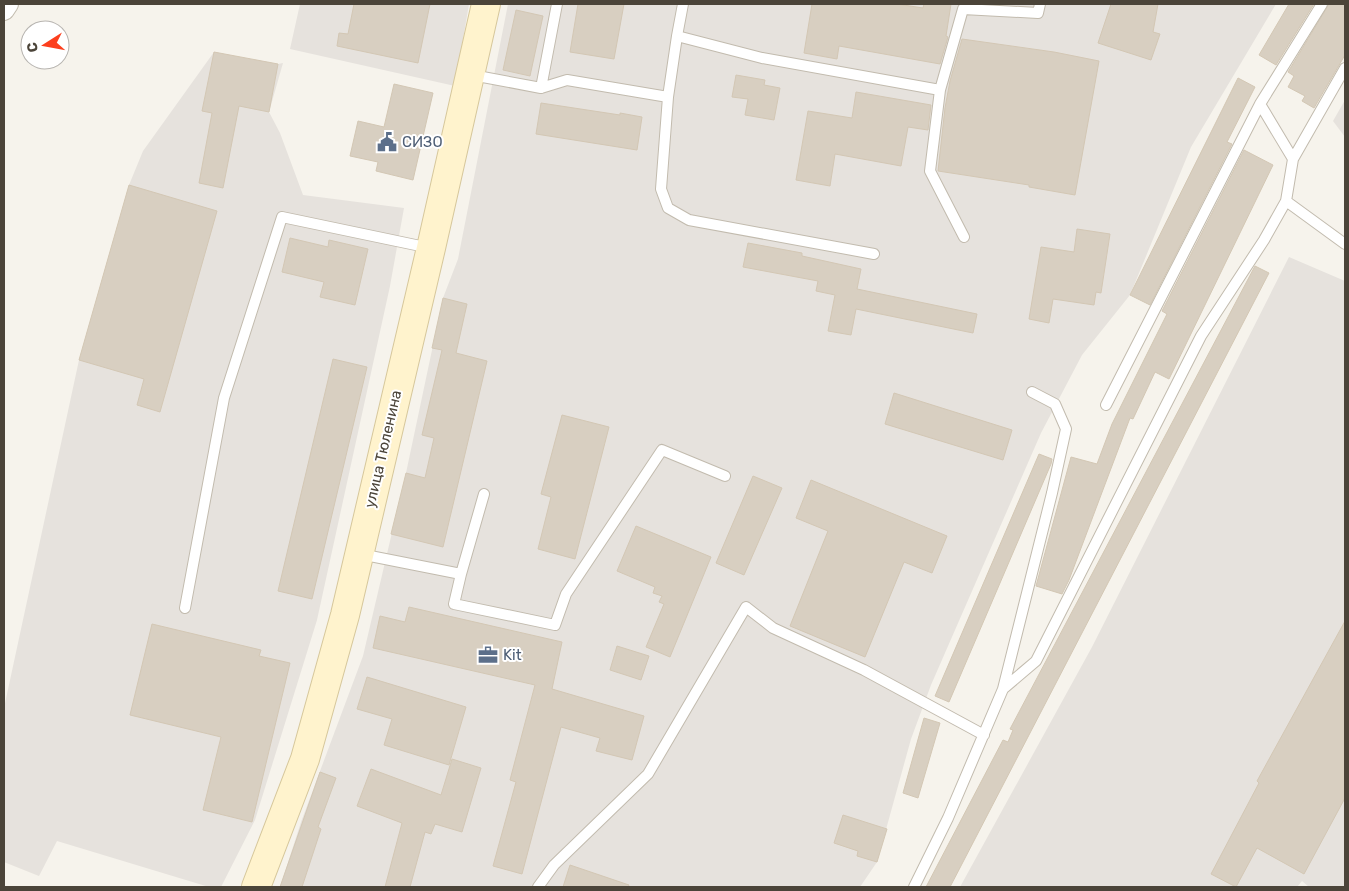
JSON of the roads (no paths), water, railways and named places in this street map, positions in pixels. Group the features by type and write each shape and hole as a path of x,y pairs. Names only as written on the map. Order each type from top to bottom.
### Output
{"main road":[{"name":"улица Тюленина","path":"256,887 305,760 344,614 431,248 486,4"}],"street":[{"path":"4,10 8,4"}],"lane":[{"path":"541,88 557,4"},
{"path":"683,4 668,97 661,189 668,208 688,220 874,254"},
{"path":"964,237 930,171 940,90 963,9 1038,13 1040,4"},
{"path":"1106,405 1260,104 1322,4"},
{"path":"677,36 762,58 940,90"},
{"path":"1003,689 1036,660 1201,336 1264,240 1286,201 1293,160 1345,68"},
{"path":"471,75 541,88 566,80 668,97"},
{"path":"1260,104 1293,160"},
{"path":"1286,201 1345,244"},
{"path":"186,608 224,398 282,217 431,248"},
{"path":"914,887 948,818 1003,689 1054,484 1066,429 1055,404 1032,392"},
{"path":"484,494 454,604 555,625 566,594 662,450 725,476"},
{"path":"359,553 461,574"},
{"path":"538,887 554,865 648,774 746,607 773,628 864,670 984,735"}],"place":[{"name":"СИЗО","path":"387,142"},
{"name":"Kit","path":"488,655"}]}
